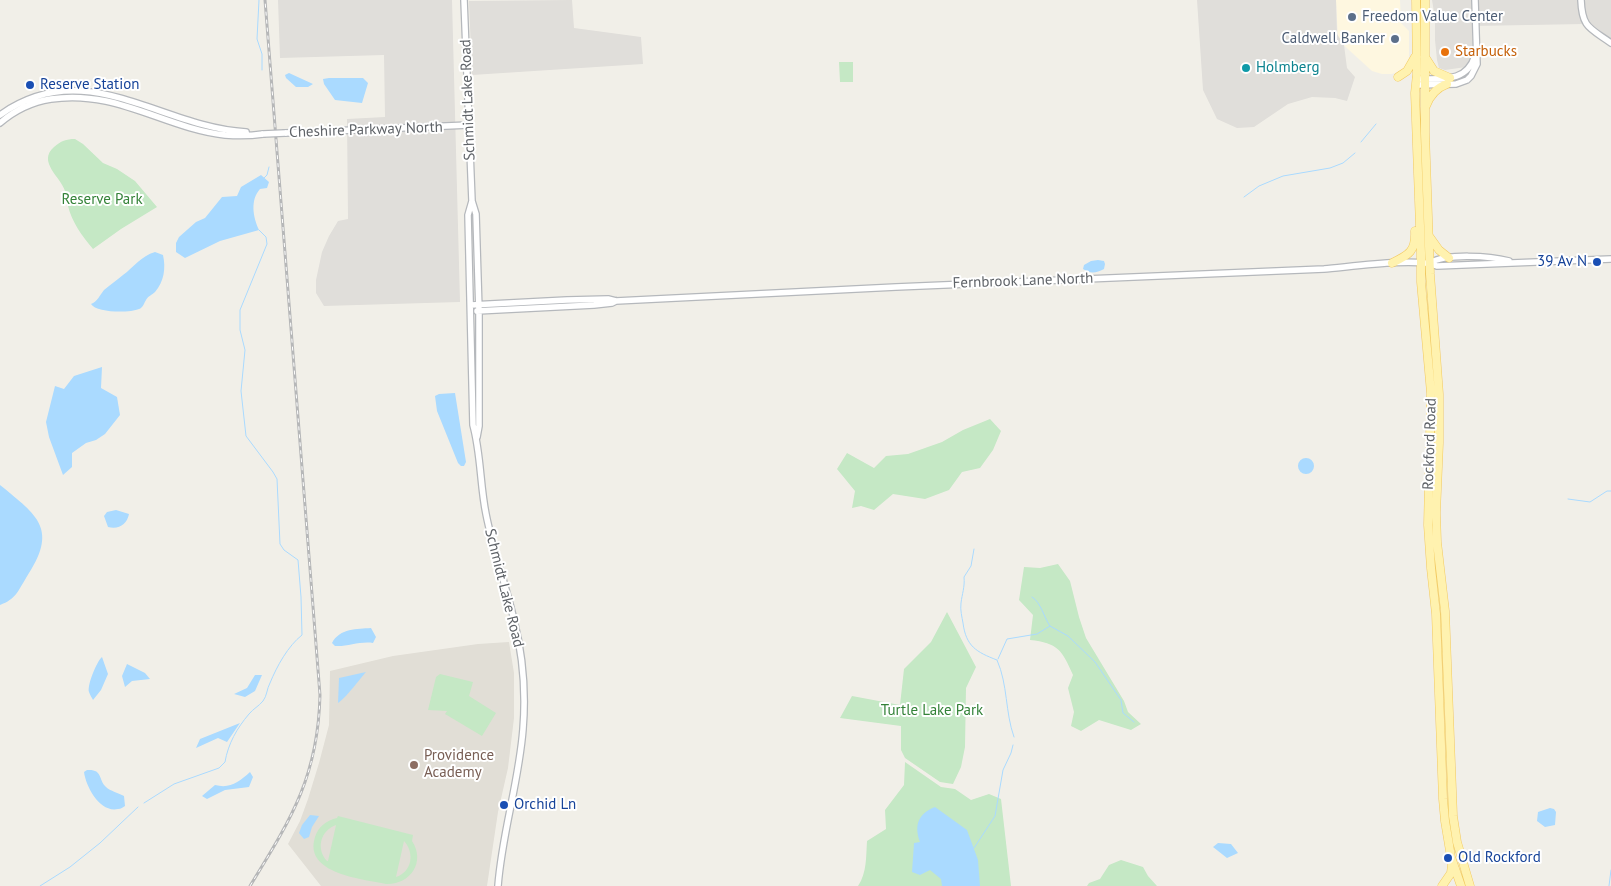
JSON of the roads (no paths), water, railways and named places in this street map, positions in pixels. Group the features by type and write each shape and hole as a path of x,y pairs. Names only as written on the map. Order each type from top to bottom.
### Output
{"main road":[{"name":"Rockford Road","path":"1416,0 1420,56 1418,194 1420,282 1431,393 1428,538 1436,614 1443,799 1451,857 1458,885"},
{"name":"Rockford Road","path":"1420,56 1425,0"},
{"path":"1398,77 1407,72 1420,56 1434,71 1448,81 1433,93 1425,110"},
{"name":"Rockford Road","path":"1420,82 1425,110 1430,263 1439,394 1440,443 1436,513 1437,542 1445,611 1453,816 1457,842 1469,883"},
{"path":"1392,263 1405,257 1414,246 1414,207 1418,194"},
{"path":"1429,236 1439,250 1449,258"},
{"path":"1442,886 1451,873 1451,857"}],"street":[{"name":"Schmidt Lake Road","path":"464,0 472,201 476,214 480,311 479,426 476,439"},
{"path":"1420,82 1462,82 1471,76 1477,64 1475,54 1475,0"},
{"path":"1581,0 1585,24 1611,43"},
{"name":"Cheshire Parkway North","path":"0,115 12,107 42,95 89,90 116,96 220,128 263,134"},
{"name":"Cheshire Parkway North","path":"0,123 15,112 38,102 66,97 88,97 116,102 198,129 223,135 248,136 469,125"},
{"name":"Schmidt Lake Road","path":"472,201 468,215 473,425 486,515 515,622 523,683 523,722 520,753 503,842 498,886"},
{"name":"Fernbrook Lane North","path":"1430,263 1437,259 1476,257 1511,262 1611,259"},
{"name":"Fernbrook Lane North","path":"471,308 479,304 608,299 616,301 1314,269 1392,263 1430,263 1437,266 1503,264 1511,262"},
{"name":"Fernbrook Lane North","path":"471,308 480,311 612,304 616,301"},
{"path":"1458,885 1469,883"}],"water":[{"path":"289,73 313,84 308,87 296,87 286,78 285,75"},
{"path":"363,78 368,83 362,103 335,100 324,84 323,79"},
{"path":"261,175 269,182 267,188 260,189 255,198 254,214 259,230 220,241 185,258 176,252 176,243 179,237 196,222 205,218 222,197 237,196 241,187"},
{"path":"155,252 163,255 164,275 158,288 147,299 142,308 128,311 106,311 91,304 97,300 104,290 142,259"},
{"path":"1098,260 1104,261 1104,269 1089,272 1083,269 1084,265"},
{"path":"102,367 101,388 117,397 120,415 105,434 96,440 86,443 72,453 72,467 63,475 49,437 46,422 55,386 64,389 74,376"},
{"path":"455,393 466,462 464,466 458,463 437,411 435,396"},
{"path":"1306,458 1314,466 1306,474 1298,466"},
{"path":"0,485 34,515 40,525 42,535 41,547 36,561 21,587 13,597 0,605"},
{"path":"116,510 129,514 128,518 119,527 108,527 104,516 107,512"},
{"path":"371,628 376,637 373,643 335,646 332,643 335,638 344,632"},
{"path":"102,657 108,674 101,690 93,700 89,692 89,684 95,668"},
{"path":"127,664 145,673 150,679 132,681 125,687 122,676"},
{"path":"366,672 348,694 338,703 339,678"},
{"path":"255,675 262,675 255,691 245,697 234,694 247,688"},
{"path":"240,723 227,742 218,738 196,748 200,739"},
{"path":"87,770 96,771 106,787 124,796 125,806 119,809 111,809 100,803 95,798 85,778 84,772"},
{"path":"250,772 253,777 249,787 225,790 207,799 202,796 215,785 225,786 234,784"},
{"path":"935,807 967,830 978,860 980,886 942,886 941,879 930,870 920,875 912,872 914,843 920,842 917,830 919,821 925,813"},
{"path":"1550,808 1556,812 1555,825 1545,827 1537,821 1538,812"},
{"path":"310,815 319,816 312,827 309,837 304,839 299,833 302,825"},
{"path":"1218,843 1231,844 1238,853 1227,858 1213,847"}],"waterway":[{"path":"259,0 257,39 262,54 262,70"},
{"path":"1361,142 1376,124"},
{"path":"1244,197 1259,186 1283,176 1330,168 1343,163 1355,153"},
{"path":"264,178 269,167"},
{"path":"144,803 174,784 219,768 225,762 228,749 237,731 249,714 263,701 280,663 292,645 302,635 298,560 284,550 280,544 277,479 246,436 241,391 245,350 240,330 240,310 267,244 266,237 259,230"},
{"path":"1568,499 1590,502 1607,491 1611,491"},
{"path":"974,549 971,566 964,577 961,603 964,631 973,647 997,660 1001,669 1014,737"},
{"path":"1032,597 1038,603 1050,626"},
{"path":"998,659 1007,639 1037,634 1050,626 1068,636 1095,662 1121,700 1123,713 1134,722"},
{"path":"974,848 995,816 1003,770 1013,745"},
{"path":"40,886 70,867 100,843 138,807"},
{"path":"1609,886 1611,870"}],"railway":[{"path":"250,886 290,818 300,796 314,750 320,695 265,0"}],"place":[{"name":"Freedom Value Center","path":"1352,17"},
{"name":"Caldwell Banker","path":"1395,39"},
{"name":"Starbucks","path":"1445,52"},
{"name":"Holmberg","path":"1246,68"},
{"name":"Reserve Station","path":"30,85"},
{"name":"39 Av N","path":"1597,262"},
{"name":"Providence Academy","path":"414,765"},
{"name":"Orchid Ln","path":"504,805"},
{"name":"Old Rockford","path":"1448,858"}],"park label":[{"name":"Reserve Park","path":"102,200"},
{"name":"Turtle Lake Park","path":"932,711"}]}
